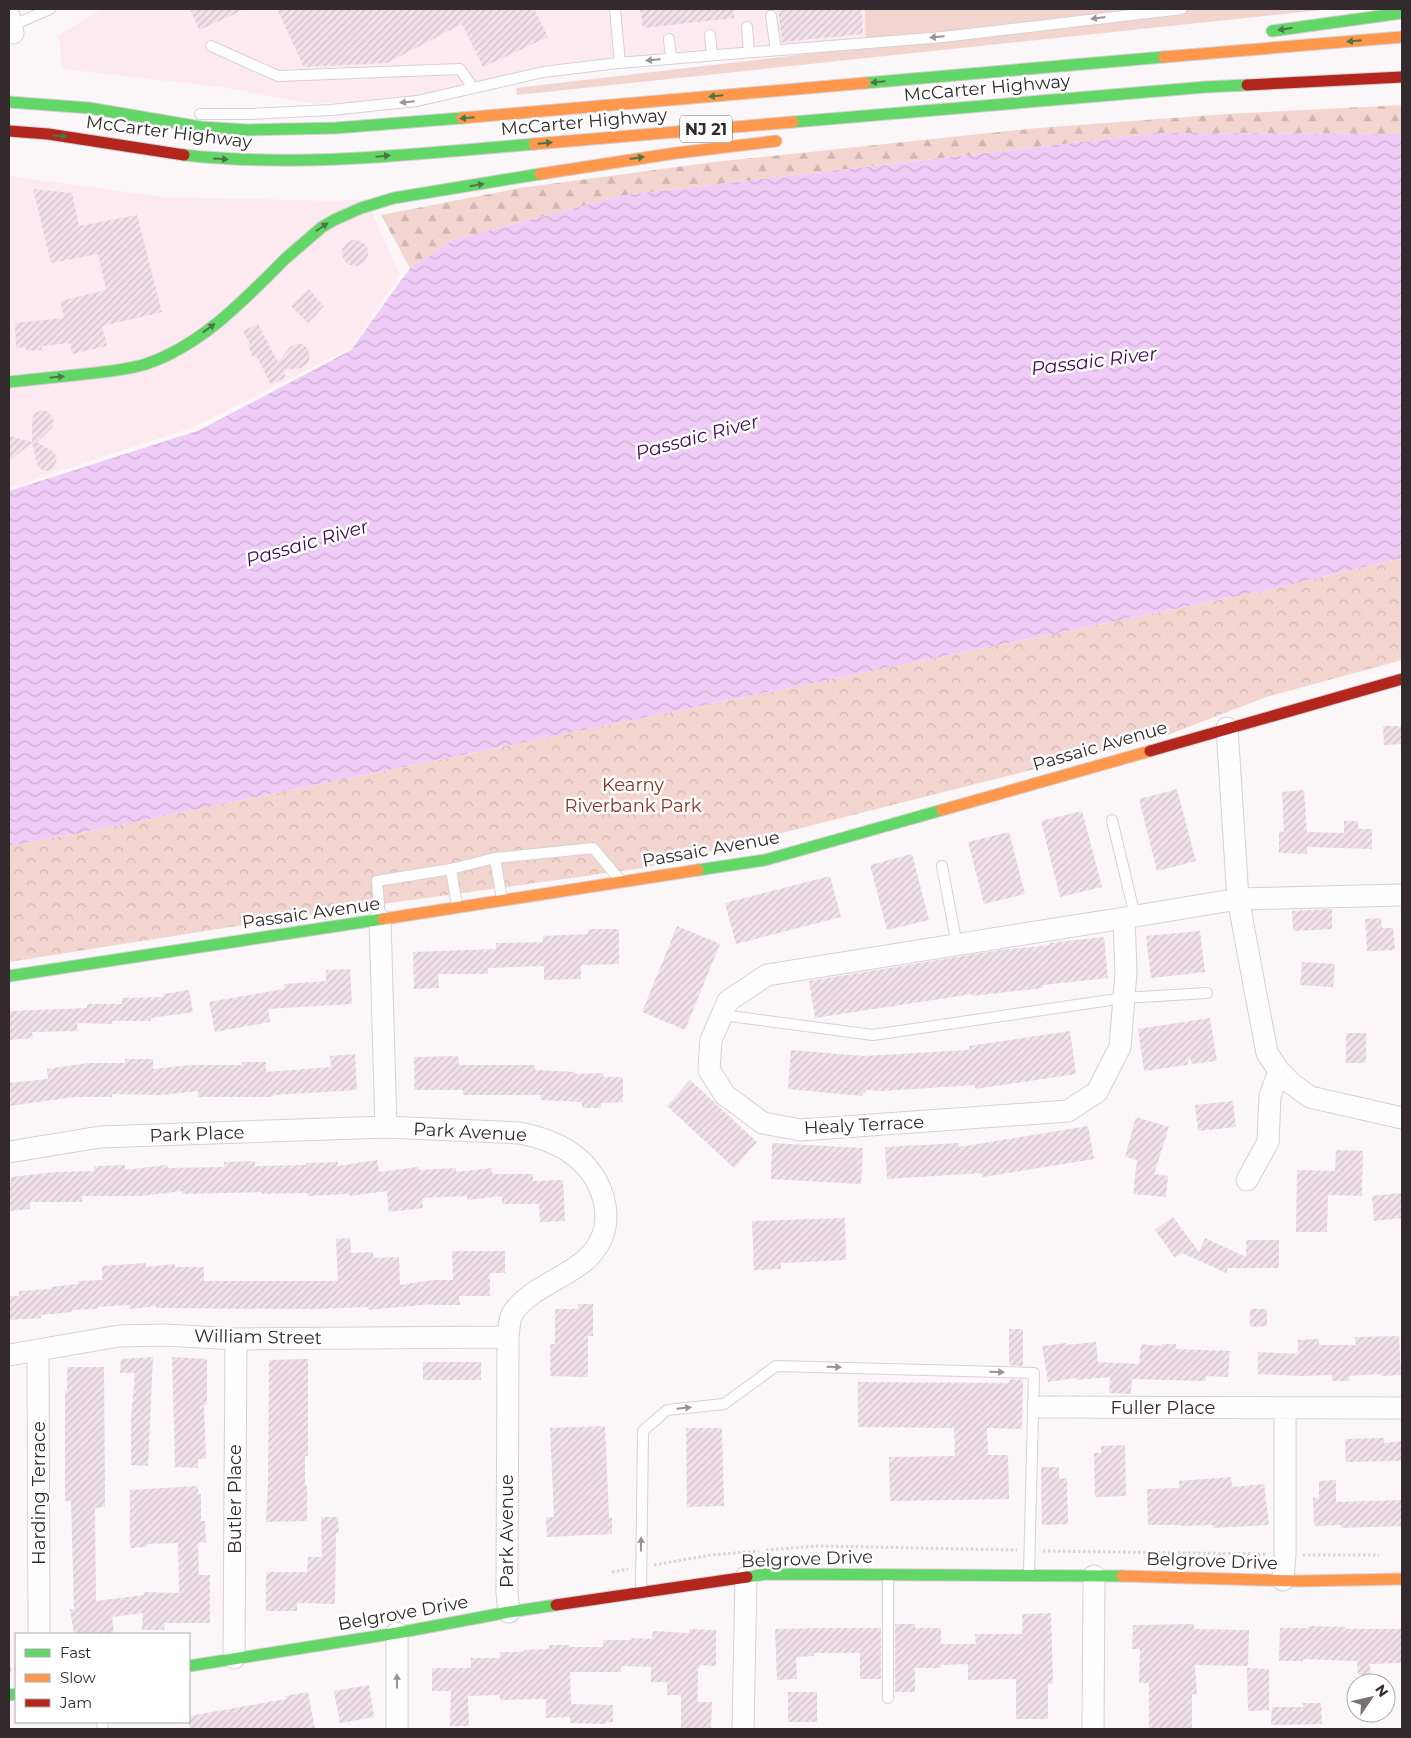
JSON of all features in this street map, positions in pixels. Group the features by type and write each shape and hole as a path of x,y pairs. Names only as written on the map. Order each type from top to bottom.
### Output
{"main road":[{"path":"1261,33 1402,13"},
{"name":"NJ 21","path":"9,102 67,106 211,128 302,130 1402,37"},
{"path":"1076,64 1212,41"},
{"name":"McCarter Highway","path":"10,131 63,136 208,158 308,161 376,157 1223,86 1402,77"},
{"path":"864,128 1047,100"},
{"path":"9,382 116,370 145,364 170,354 222,319 246,298 301,242 324,224 370,204 394,198 608,163 787,140"},
{"name":"Passaic Avenue","path":"9,976 765,860 1402,679"},
{"name":"Belgrove Drive","path":"190,1666 509,1612 766,1574 1094,1576 1300,1581 1402,1580"}],"street":[{"path":"1227,728 1238,899 1267,1053 1279,1071 1292,1084 1310,1097 1402,1118"},
{"name":"Healy Terrace","path":"1129,917 1120,1048 1097,1092 1068,1111 801,1130 763,1123 726,1095 710,1070 710,1040 728,1002 767,975 1238,899 1402,895"},
{"path":"380,920 386,1127"},
{"path":"1247,1180 1268,1142 1270,1096 1279,1071"},
{"name":"Park Place","path":"9,1152 100,1137 386,1127"},
{"name":"Park Avenue","path":"386,1127 520,1133 535,1136 555,1143 574,1154 592,1174 604,1195 606,1218 602,1240 591,1256 572,1271 526,1299 511,1315 508,1336 506,1592 509,1612"},
{"name":"William Street","path":"9,1355 119,1336 236,1339 508,1336"},
{"name":"Butler Place","path":"234,1658 236,1339"},
{"name":"Harding Terrace","path":"38,1351 39,1633"},
{"name":"Fuller Place","path":"1041,1407 1402,1408"},
{"path":"1283,1580 1286,1555 1285,1409"},
{"path":"1093,1729 1094,1576"},
{"path":"743,1729 746,1577"},
{"path":"397,1632 397,1729"}],"lane":[{"path":"11,25 50,9"},
{"path":"615,9 620,63"},
{"path":"113,112 292,113 417,101 543,72 620,63 943,37 1182,9"},
{"path":"771,16 776,50"},
{"path":"747,27 749,52"},
{"path":"710,35 712,55"},
{"path":"669,39 671,59"},
{"path":"210,46 278,76 460,69 473,88"},
{"path":"1112,820 1129,917"},
{"path":"380,920 377,881 451,870 495,858 593,848 622,882"},
{"path":"495,858 502,901"},
{"path":"942,866 957,944"},
{"path":"451,870 457,908"},
{"path":"722,1015 874,1035 1124,998 1207,993"},
{"path":"641,1592 643,1431 666,1410 724,1404 776,1366 1034,1373 1029,1576"},
{"path":"888,1574 888,1698"}],"shaded area":[{"path":"102,9 865,9 866,39 580,71 447,96 313,104 221,87 62,69 59,35"},
{"path":"9,176 164,197 334,201 366,199 400,275 351,348 194,427 9,488"}],"green space":[{"path":"865,9 1331,9 517,95 516,88 866,47"},
{"path":"1402,105 1402,134 1159,133 625,195 453,240 410,268 381,215 520,188 714,162 1038,128 1227,114"},
{"name":"Kearny Riverbank Park","path":"1402,558 1402,660 1266,697 1165,736 644,868 339,910 9,962 9,846 91,831 1267,590"}],"water":[{"name":"Passaic River","path":"1159,133 1402,134 1402,558 1267,590 91,831 9,846 9,491 200,430 351,350 410,268 453,240 625,195"}],"building":[{"path":"190,9 246,9 199,30"},
{"path":"277,9 534,9 548,37 483,67 462,24 387,63 304,67"},
{"path":"640,9 734,9 734,18 643,28"},
{"path":"778,9 862,9 863,34 782,42"},
{"path":"33,189 72,193 79,226 137,215 162,312 102,326 107,346 72,354 70,343 42,346 42,350 26,351 26,347 16,348 15,323 64,318 60,301 106,290 98,254 51,263"},
{"path":"355,240 364,244 368,253 364,262 355,266 346,262 342,253 346,244"},
{"path":"309,289 324,306 308,323 291,306"},
{"path":"258,324 278,362 290,347 302,344 307,348 310,356 308,363 301,368 283,370 286,377 271,385 258,359 256,356 253,357 248,346 250,344 243,331"},
{"path":"42,410 49,412 54,421 52,428 37,442 54,452 57,458 54,468 48,471 38,467 32,443 9,461 9,436 32,442 32,420 35,413"},
{"path":"1383,726 1402,726 1402,744 1384,745"},
{"path":"1177,789 1196,861 1157,871 1139,799"},
{"path":"1304,790 1307,832 1344,833 1344,821 1358,821 1358,829 1372,829 1372,849 1307,847 1307,854 1279,853 1279,831 1284,832 1282,792"},
{"path":"1082,811 1102,887 1060,897 1041,821"},
{"path":"1009,832 1025,894 984,904 968,842"},
{"path":"912,854 929,920 887,930 870,865"},
{"path":"830,876 841,917 736,944 725,903"},
{"path":"1332,909 1332,929 1293,931 1292,911"},
{"path":"1381,918 1382,928 1393,928 1395,950 1367,951 1365,919"},
{"path":"677,926 720,944 685,1030 642,1012"},
{"path":"588,929 619,929 619,964 581,965 581,979 544,980 544,966 488,968 488,974 438,974 439,988 414,989 413,952 496,949 496,943 543,942 543,936 588,934"},
{"path":"1200,931 1205,972 1151,978 1146,936"},
{"path":"1104,937 1108,978 1043,985 1043,988 972,996 972,994 815,1018 809,981 1000,950"},
{"path":"1302,962 1335,964 1333,987 1300,985"},
{"path":"350,969 352,1004 268,1009 270,1022 215,1032 209,1002 284,989 284,984 326,981 326,970"},
{"path":"189,990 193,1012 151,1018 151,1021 112,1021 112,1024 77,1023 78,1031 32,1032 33,1038 9,1040 9,1011 87,1008 87,1004 122,1004 122,998 164,997 163,994"},
{"path":"1210,1018 1217,1061 1191,1064 1190,1056 1187,1065 1144,1071 1138,1029"},
{"path":"1070,1031 1076,1074 975,1089 975,1085 882,1091 866,1090 862,1096 788,1089 791,1050 864,1056 969,1050 969,1046"},
{"path":"1346,1033 1366,1033 1366,1063 1346,1063"},
{"path":"355,1054 357,1090 273,1095 273,1097 198,1097 198,1091 161,1095 112,1094 112,1097 75,1097 9,1106 9,1083 48,1079 47,1069 88,1063 125,1063 125,1059 153,1059 153,1069 191,1065 242,1065 242,1062 266,1062 266,1072 331,1067 330,1056"},
{"path":"458,1056 459,1065 535,1065 535,1070 575,1072 575,1074 604,1073 603,1077 623,1077 623,1102 601,1103 601,1108 582,1108 582,1102 541,1100 541,1095 463,1095 463,1090 414,1090 414,1057"},
{"path":"690,1080 757,1142 734,1168 667,1106"},
{"path":"1233,1101 1236,1127 1198,1131 1195,1105"},
{"path":"1136,1117 1169,1127 1154,1174 1168,1176 1166,1197 1133,1194 1137,1160 1125,1157"},
{"path":"1088,1126 1094,1159 983,1177 982,1173 887,1179 885,1147 959,1143 959,1147"},
{"path":"772,1143 863,1148 861,1184 771,1179"},
{"path":"1336,1150 1363,1151 1362,1196 1328,1195 1327,1232 1296,1232 1297,1170 1335,1171"},
{"path":"377,1160 379,1172 418,1167 419,1170 456,1168 456,1172 492,1168 492,1174 533,1174 533,1181 563,1180 565,1221 540,1222 539,1204 502,1204 502,1196 467,1200 467,1196 422,1198 423,1208 389,1212 387,1191 350,1196 349,1194 308,1196 307,1193 262,1194 262,1192 182,1194 182,1191 142,1196 82,1196 82,1202 30,1202 30,1209 9,1211 9,1183 11,1183 11,1177 55,1172 94,1171 94,1166 125,1165 125,1170 167,1165 168,1168 224,1167 224,1162 255,1161 255,1166 338,1162 338,1166"},
{"path":"1402,1193 1402,1218 1374,1221 1372,1196"},
{"path":"1173,1217 1199,1252 1205,1238 1246,1257 1246,1240 1279,1240 1279,1268 1228,1268 1226,1273 1182,1253 1175,1258 1155,1230"},
{"path":"845,1218 846,1260 781,1263 781,1269 754,1270 752,1221"},
{"path":"350,1238 351,1253 373,1252 374,1258 399,1257 400,1285 433,1280 453,1280 452,1251 505,1251 505,1273 490,1273 490,1296 459,1296 460,1305 433,1304 368,1310 368,1307 314,1309 156,1308 156,1306 130,1309 129,1305 72,1310 72,1312 41,1315 41,1318 9,1320 9,1296 19,1296 19,1291 51,1289 51,1287 78,1284 78,1281 102,1280 102,1266 146,1263 146,1267 175,1264 175,1267 204,1267 204,1281 338,1281 336,1239"},
{"path":"578,1304 593,1304 593,1336 588,1336 588,1377 550,1376 550,1344 555,1344 555,1309 578,1309"},
{"path":"1250,1309 1267,1309 1267,1326 1250,1327"},
{"path":"1009,1329 1023,1329 1023,1366 1009,1365"},
{"path":"1399,1336 1401,1375 1349,1376 1349,1381 1332,1381 1332,1375 1258,1374 1258,1352 1298,1354 1298,1340 1319,1339 1319,1345 1356,1345 1355,1337"},
{"path":"1096,1342 1098,1362 1139,1364 1141,1344 1162,1346 1162,1344 1176,1344 1176,1349 1230,1351 1228,1377 1206,1376 1206,1381 1132,1379 1131,1394 1109,1393 1110,1377 1076,1380 1076,1378 1048,1382 1042,1346"},
{"path":"153,1357 148,1466 131,1465 131,1419 135,1373 120,1373 121,1359"},
{"path":"172,1357 207,1359 207,1405 204,1405 206,1459 198,1459 198,1468 175,1467"},
{"path":"308,1359 308,1456 305,1456 307,1521 266,1522 269,1360"},
{"path":"423,1362 481,1362 481,1380 423,1380"},
{"path":"67,1367 104,1367 105,1507 95,1508 96,1601 144,1595 144,1592 179,1593 178,1543 146,1544 147,1547 130,1548 130,1490 198,1486 198,1494 201,1494 201,1521 205,1521 206,1542 198,1543 199,1575 210,1575 210,1623 165,1623 164,1630 142,1630 143,1613 112,1617 114,1633 74,1633 70,1609 74,1609 71,1501 65,1501 65,1391 67,1391"},
{"path":"1009,1379 1023,1380 1022,1429 987,1428 988,1455 1008,1455 1009,1499 890,1501 889,1457 955,1456 954,1428 858,1427 858,1382 1009,1383"},
{"path":"605,1426 609,1518 612,1518 612,1534 547,1537 546,1517 554,1517 550,1428"},
{"path":"686,1428 722,1428 724,1506 687,1507"},
{"path":"1384,1438 1384,1443 1402,1441 1402,1461 1346,1462 1345,1439"},
{"path":"1125,1445 1126,1496 1095,1497 1094,1453 1101,1453 1101,1446"},
{"path":"1041,1467 1059,1467 1059,1479 1067,1478 1068,1524 1042,1525"},
{"path":"1231,1477 1232,1487 1264,1484 1269,1525 1213,1528 1213,1525 1148,1525 1147,1489 1179,1488 1179,1481"},
{"path":"1336,1480 1336,1502 1402,1500 1402,1526 1341,1528 1341,1525 1314,1526 1313,1498 1319,1498 1319,1481"},
{"path":"321,1517 338,1517 339,1533 336,1533 335,1604 297,1603 297,1611 266,1611 266,1572 307,1572 308,1557 322,1557"},
{"path":"1051,1613 1053,1684 1048,1684 1048,1719 1016,1719 1016,1679 968,1680 968,1664 941,1665 941,1668 915,1668 915,1692 895,1692 895,1624 915,1624 915,1628 941,1628 941,1644 976,1644 975,1634 1022,1634 1022,1614"},
{"path":"1194,1624 1194,1629 1249,1630 1248,1666 1195,1665 1197,1694 1192,1694 1192,1729 1149,1729 1149,1683 1139,1683 1140,1649 1132,1649 1133,1625"},
{"path":"1309,1626 1345,1627 1345,1629 1402,1629 1402,1663 1370,1664 1371,1673 1358,1673 1357,1661 1303,1659 1303,1661 1279,1661 1280,1628 1309,1628"},
{"path":"881,1628 881,1679 860,1679 860,1653 814,1653 814,1656 796,1657 797,1679 777,1680 775,1629"},
{"path":"689,1629 716,1630 716,1666 700,1665 700,1669 698,1668 698,1702 712,1702 711,1729 681,1729 681,1695 667,1695 667,1682 651,1682 651,1667 621,1666 621,1672 570,1672 571,1704 613,1705 613,1722 606,1722 606,1724 570,1723 570,1717 546,1718 546,1699 500,1700 500,1695 468,1696 469,1726 450,1726 451,1691 432,1691 432,1668 471,1668 471,1658 500,1658 500,1652 549,1649 549,1645 603,1647 603,1640 652,1639 653,1631 689,1633"},
{"path":"1247,1668 1269,1669 1269,1710 1248,1711"},
{"path":"369,1685 374,1717 340,1723 334,1691"},
{"path":"308,1692 315,1729 189,1729 190,1716 286,1699 285,1696"},
{"path":"788,1692 817,1692 817,1722 788,1722"},
{"path":"1303,1703 1321,1703 1322,1724 1271,1725 1272,1707 1303,1707"}],"traffic: fast":[{"path":"1272,31 1402,13"},
{"path":"865,83 1164,57"},
{"path":"793,122 1247,85"},
{"path":"9,102 89,108 201,127 248,130 336,128 462,118"},
{"path":"184,155 228,159 315,160 534,144"},
{"path":"285,259 322,227 361,208 394,198 540,174"},
{"path":"9,382 123,369 146,364 166,356 186,345 221,320 285,259"},
{"path":"698,870 765,860 942,810"},
{"path":"9,976 383,919"},
{"path":"747,1577 766,1574 1122,1576"},
{"path":"190,1666 397,1633 556,1605"},
{"path":"9,1695 15,1694"}],"traffic: slow":[{"path":"1164,57 1402,37"},
{"path":"462,118 865,83"},
{"path":"534,144 793,122"},
{"path":"540,174 676,153 776,141"},
{"path":"942,810 1150,751"},
{"path":"383,919 698,870"},
{"path":"1122,1576 1300,1581 1402,1579"}],"traffic: jam":[{"path":"1247,85 1402,77"},
{"path":"9,131 48,134 184,155"},
{"path":"1150,751 1402,679"},
{"path":"556,1605 747,1577"}]}
